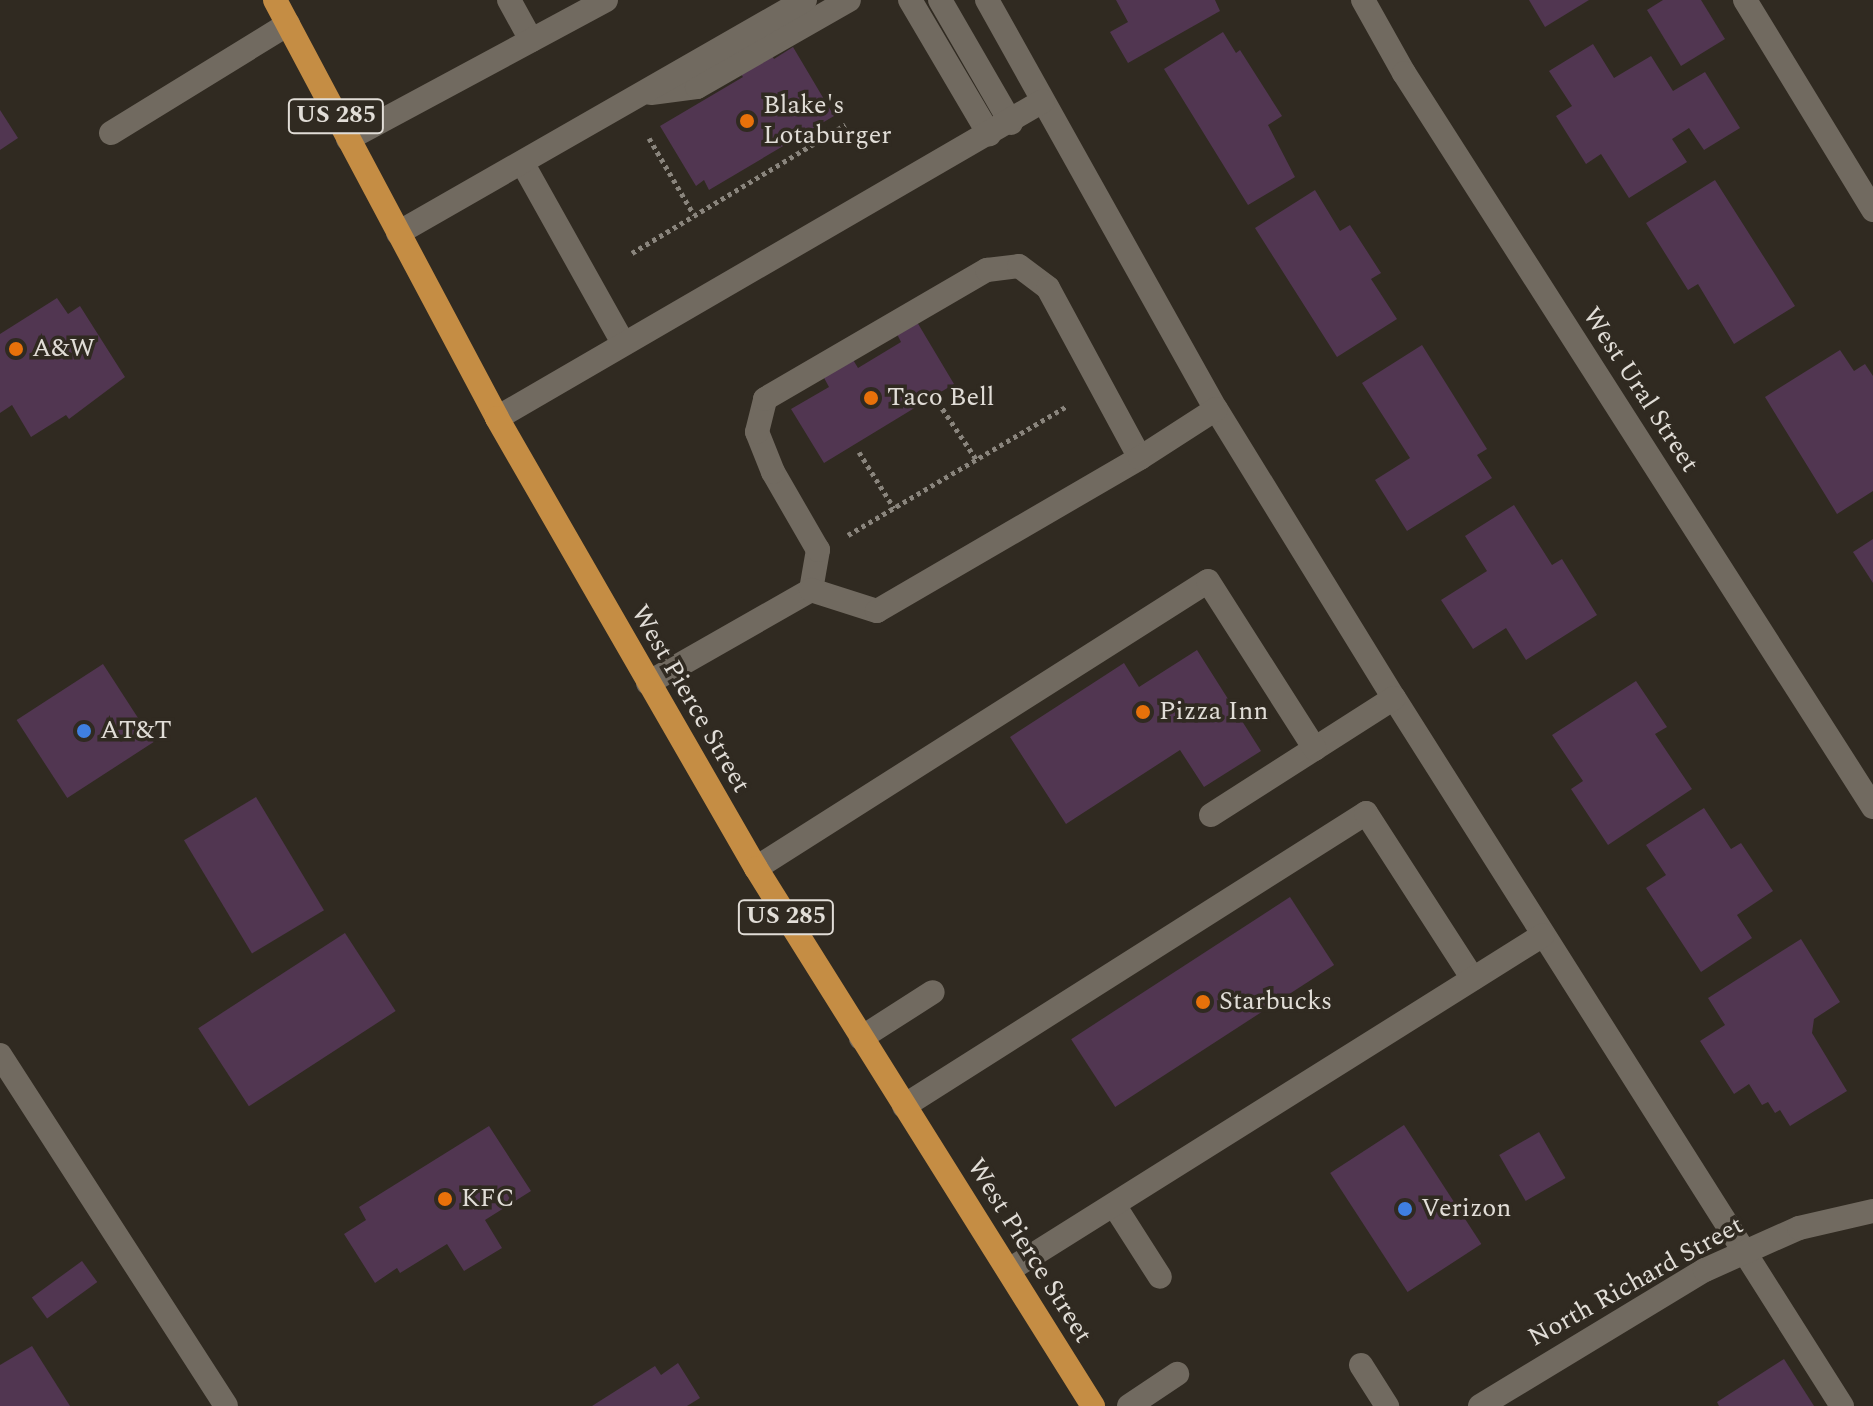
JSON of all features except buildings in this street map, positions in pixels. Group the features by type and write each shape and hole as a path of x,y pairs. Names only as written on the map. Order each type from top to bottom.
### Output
{"highway":[{"name":"West Pierce Street","path":"275,0 497,418 648,683 756,868 1093,1406"}],"street":[{"path":"509,0 531,40"},
{"path":"348,139 606,0"},
{"path":"398,233 805,0"},
{"path":"640,94 697,87 849,0"},
{"path":"910,0 1000,128"},
{"path":"940,0 1000,128"},
{"path":"987,0 1216,409 1394,698 1842,1406"},
{"name":"West Ural Street","path":"1363,0 1404,73 1873,807"},
{"path":"1745,0 1873,210"},
{"path":"111,133 288,24"},
{"path":"497,418 1043,101"},
{"path":"523,164 623,343"},
{"path":"811,590 818,550 773,472 757,432 765,399 987,270 1019,266 1048,288 1140,458"},
{"path":"648,683 811,590 877,611 1140,458 1216,409"},
{"path":"756,868 1208,581 1315,749"},
{"path":"1211,815 1394,698"},
{"path":"904,1106 1366,813 1473,979"},
{"path":"1009,1270 1543,935"},
{"path":"861,1038 933,992"},
{"path":"0,1055 226,1406"},
{"path":"1114,1205 1160,1277"},
{"name":"North Richard Street","path":"1480,1406 1586,1339 1742,1252 1799,1228 1873,1211"},
{"path":"1361,1365 1387,1406"},
{"path":"1129,1406 1177,1374"}],"path":[{"path":"632,253 845,125"},
{"path":"649,138 694,215"},
{"path":"938,402 976,459"},
{"path":"841,540 1067,406"},
{"path":"859,452 894,508"}],"place":[{"name":"Blake's Lotaburger","path":"747,121"},
{"name":"A&W","path":"16,349"},
{"name":"Taco Bell","path":"871,398"},
{"name":"Pizza Inn","path":"1143,712"},
{"name":"AT&T","path":"84,731"},
{"name":"Starbucks","path":"1203,1002"},
{"name":"KFC","path":"445,1199"},
{"name":"Verizon","path":"1405,1209"}]}
